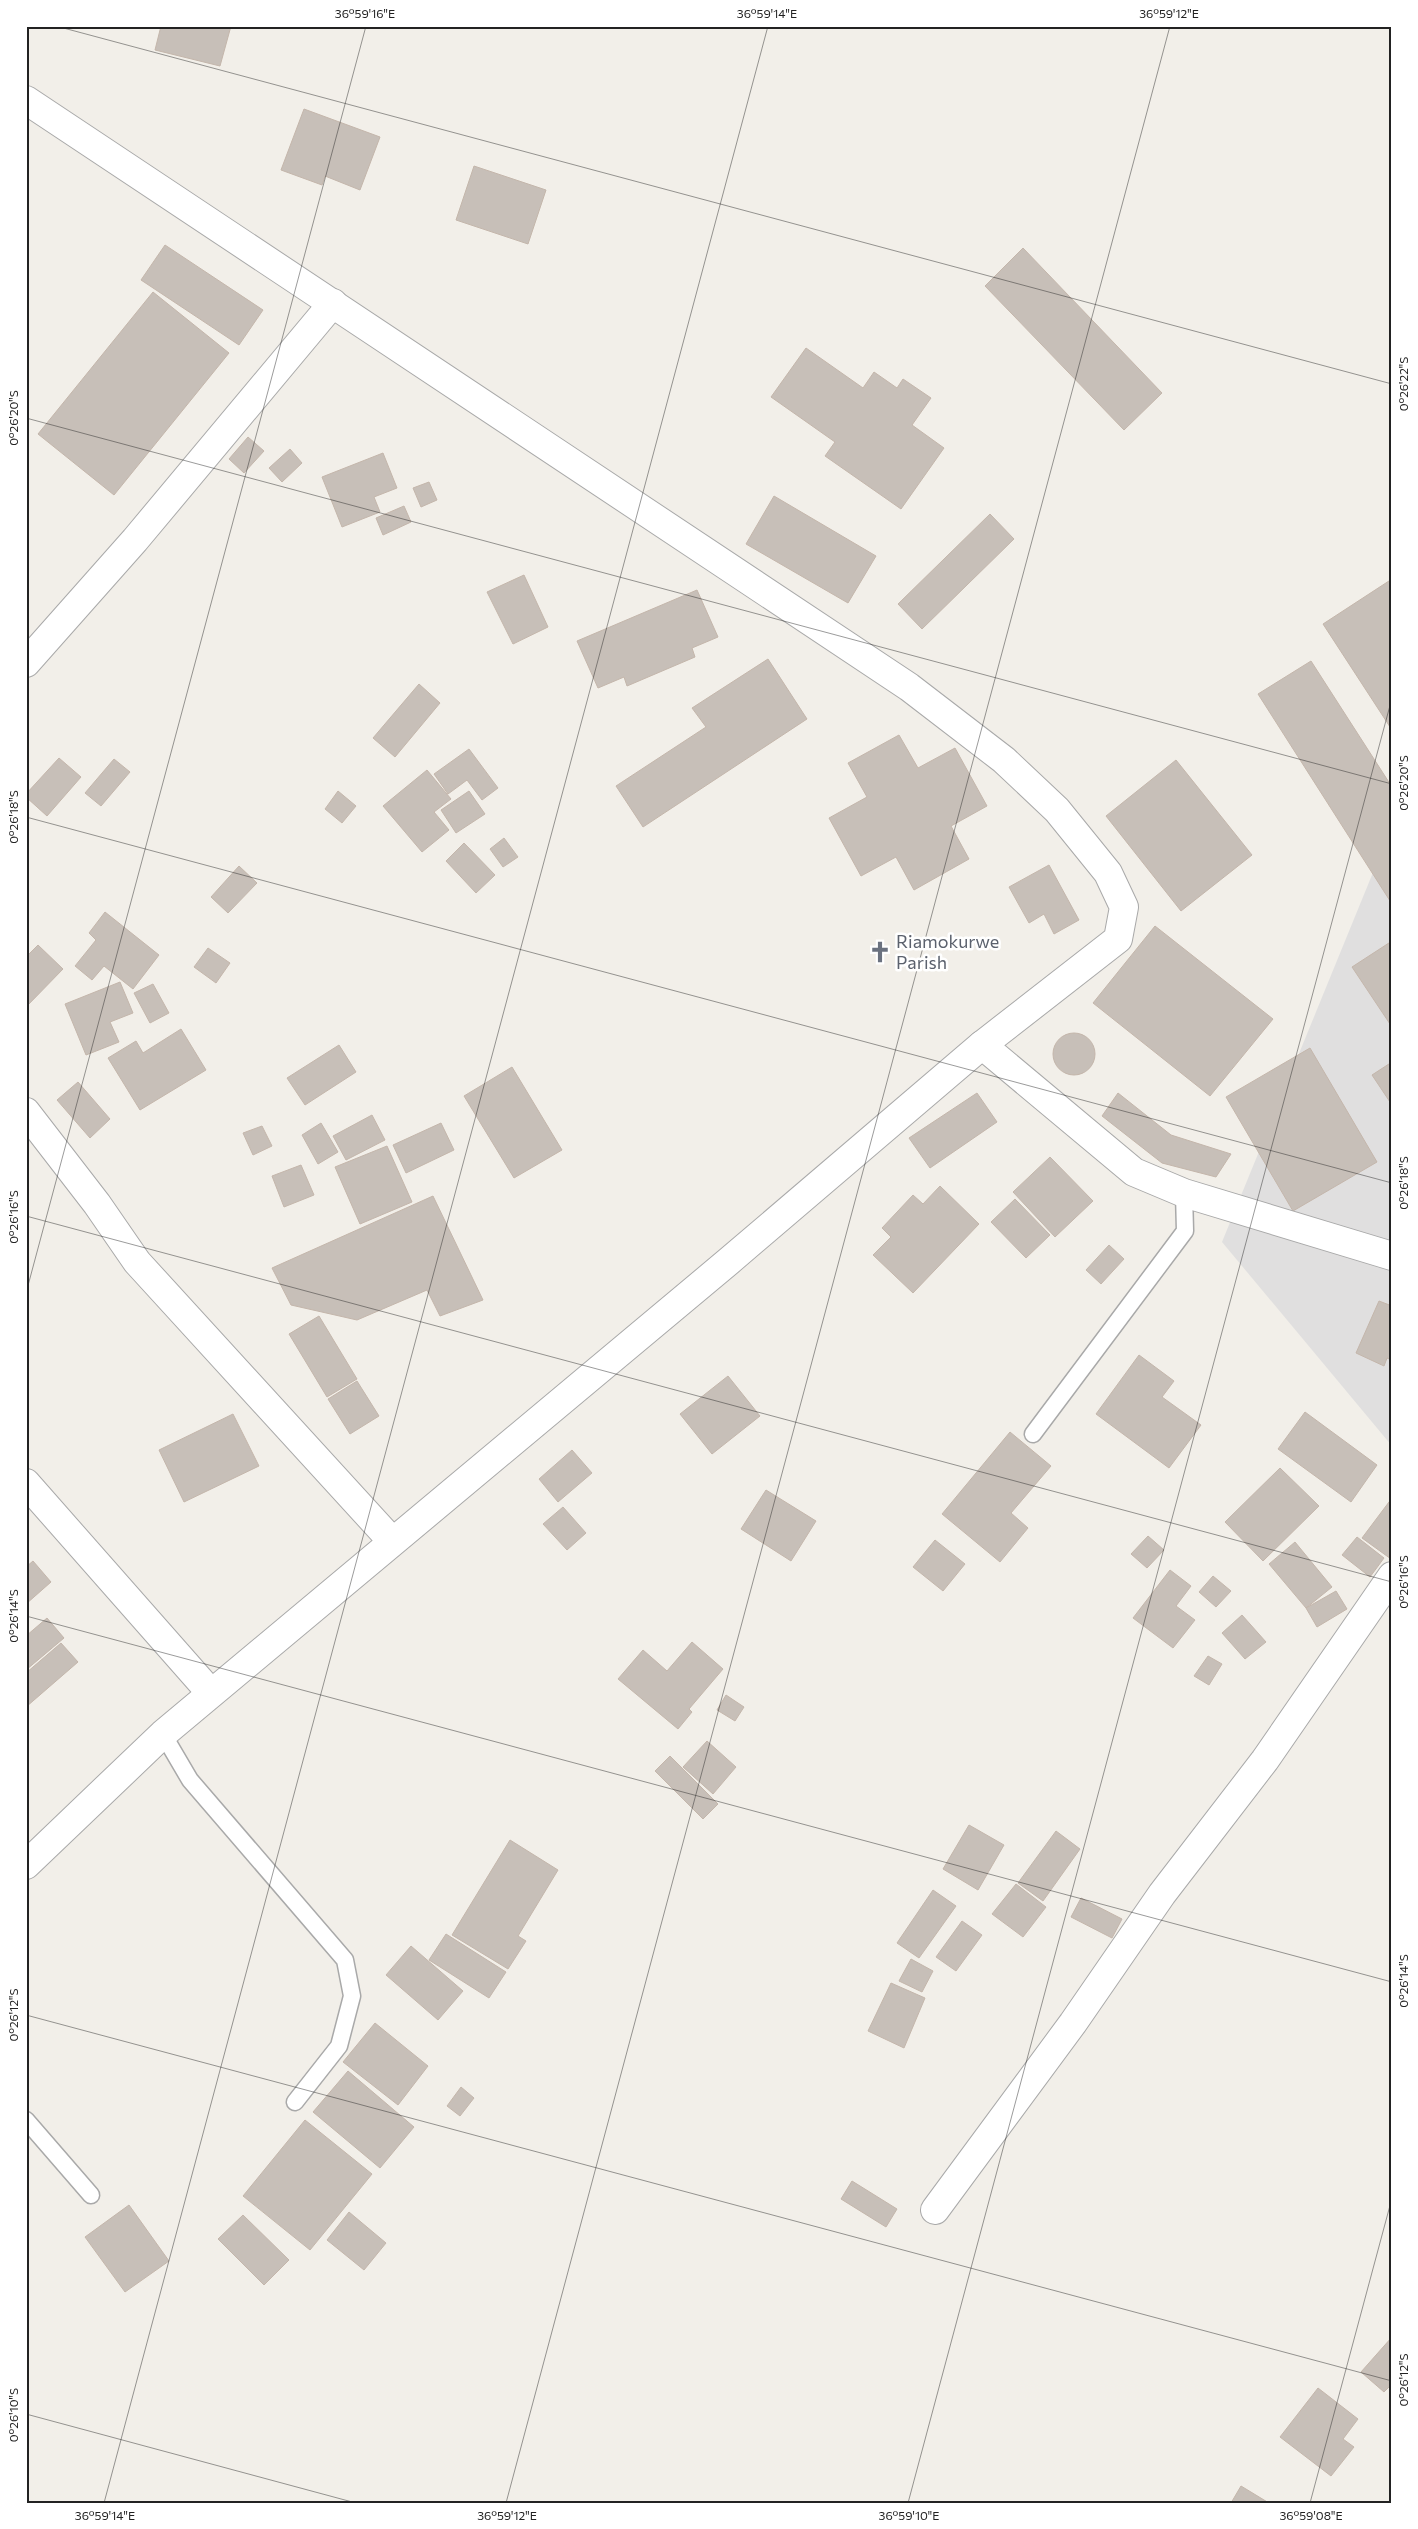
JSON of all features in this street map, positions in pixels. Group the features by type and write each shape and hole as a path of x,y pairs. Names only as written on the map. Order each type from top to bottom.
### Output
{"street":[{"path":"26,100 909,687 1004,760 1057,810 1108,873 1124,907 1118,939 982,1045 729,1261 211,1693 163,1734 26,1865"},
{"path":"26,663 136,540 333,304"},
{"path":"982,1045 1134,1172 1184,1193 1392,1256"},
{"path":"26,1112 97,1204 137,1262 392,1541"},
{"path":"26,1483 211,1693"},
{"path":"935,2210 1073,2023 1162,1894 1265,1760 1392,1576"}],"lane":[{"path":"1033,1434 1185,1231 1184,1193"},
{"path":"163,1734 190,1780 345,1960 352,1996 339,2046 295,2102"},
{"path":"26,2120 91,2195"}],"shaded area":[{"path":"1392,826 1392,1446 1222,1242"}],"building":[{"path":"161,26 231,26 220,66 155,50"},
{"path":"304,109 380,137 360,190 325,176 322,185 281,170"},
{"path":"474,166 546,190 528,244 456,220"},
{"path":"165,245 263,310 239,345 141,280"},
{"path":"1023,248 1162,393 1124,430 985,286"},
{"path":"153,292 229,353 114,495 38,434"},
{"path":"806,348 863,388 874,372 897,388 903,379 931,398 912,425 944,448 901,509 825,456 835,442 771,397"},
{"path":"248,437 264,451 244,473 229,459"},
{"path":"290,449 302,463 282,482 269,468"},
{"path":"383,453 397,488 374,497 380,512 342,527 322,477"},
{"path":"429,482 437,500 421,507 413,488"},
{"path":"774,496 876,556 848,603 746,544"},
{"path":"404,506 411,522 383,535 376,518"},
{"path":"990,514 1014,539 922,629 898,604"},
{"path":"524,575 548,627 513,644 487,592"},
{"path":"1392,579 1390,636 1392,730 1323,624"},
{"path":"697,590 718,637 692,648 695,657 627,686 624,677 598,688 577,641"},
{"path":"768,659 807,719 643,827 616,786 706,727 692,708"},
{"path":"1311,661 1392,787 1392,904 1258,694"},
{"path":"419,684 440,703 395,757 373,738"},
{"path":"899,735 918,768 955,748 987,806 951,826 969,859 914,890 896,857 861,876 829,818 867,797 848,763"},
{"path":"469,749 498,788 482,800 467,780 448,794 434,774"},
{"path":"59,758 81,777 47,816 26,797 26,794"},
{"path":"114,759 130,772 101,806 85,793"},
{"path":"1176,760 1252,855 1181,911 1106,816"},
{"path":"427,770 451,799 434,812 449,830 422,852 383,806"},
{"path":"338,791 356,806 342,823 325,809"},
{"path":"469,791 485,814 456,833 441,810"},
{"path":"504,838 518,857 503,867 490,849"},
{"path":"464,843 495,875 476,893 446,861"},
{"path":"1049,865 1079,920 1054,934 1044,914 1029,923 1009,887"},
{"path":"239,866 257,883 228,913 211,897"},
{"path":"105,912 159,955 133,989 104,966 92,980 75,966 96,940 89,933"},
{"path":"1155,926 1273,1019 1210,1096 1093,1003"},
{"path":"1392,941 1392,1027 1352,967"},
{"path":"38,945 63,969 26,1007 26,957"},
{"path":"208,948 230,963 216,983 194,967"},
{"path":"120,982 133,1013 110,1022 119,1042 86,1055 65,1004"},
{"path":"153,984 169,1013 150,1023 134,993"},
{"path":"181,1029 206,1070 140,1110 108,1058 136,1041 143,1053"},
{"path":"1078,1033 1086,1036 1092,1042 1095,1054 1092,1066 1086,1072 1070,1075 1062,1072 1056,1066 1053,1050 1056,1042 1062,1036"},
{"path":"339,1045 356,1072 305,1105 287,1078"},
{"path":"1310,1048 1377,1162 1293,1211 1226,1097"},
{"path":"1392,1062 1392,1105 1372,1075"},
{"path":"512,1067 562,1150 514,1178 464,1096"},
{"path":"78,1082 110,1119 90,1138 57,1100"},
{"path":"977,1093 997,1122 930,1168 909,1138"},
{"path":"1118,1093 1171,1135 1231,1154 1216,1177 1162,1163 1102,1116"},
{"path":"372,1115 385,1140 346,1160 333,1136"},
{"path":"321,1123 338,1152 318,1164 302,1135"},
{"path":"441,1123 454,1150 406,1173 393,1145"},
{"path":"262,1126 272,1146 253,1155 243,1133"},
{"path":"387,1146 412,1202 360,1224 335,1167"},
{"path":"1050,1157 1093,1201 1055,1237 1013,1192"},
{"path":"301,1165 314,1195 284,1207 272,1176"},
{"path":"940,1186 979,1224 913,1293 873,1255 891,1237 882,1228 913,1195 923,1204"},
{"path":"433,1196 483,1300 440,1316 427,1290 357,1320 291,1305 272,1268"},
{"path":"1015,1199 1050,1235 1026,1258 991,1222"},
{"path":"1109,1245 1124,1259 1101,1284 1086,1270"},
{"path":"1379,1301 1392,1306 1392,1360 1387,1358 1384,1366 1356,1353"},
{"path":"319,1316 357,1379 327,1397 289,1334"},
{"path":"1139,1355 1174,1381 1162,1397 1201,1425 1169,1468 1096,1414"},
{"path":"728,1376 760,1416 712,1454 680,1414"},
{"path":"357,1381 379,1416 350,1434 328,1399"},
{"path":"1305,1412 1377,1465 1351,1502 1278,1449"},
{"path":"233,1414 259,1466 184,1502 159,1450"},
{"path":"1010,1432 1051,1466 1011,1513 1028,1528 1000,1562 942,1514"},
{"path":"572,1450 592,1473 558,1502 539,1479"},
{"path":"1280,1468 1319,1506 1263,1561 1225,1522"},
{"path":"766,1490 816,1521 791,1561 741,1529"},
{"path":"1392,1498 1392,1558 1391,1559 1362,1538"},
{"path":"563,1507 586,1533 567,1550 543,1524"},
{"path":"1148,1536 1164,1550 1147,1568 1131,1554"},
{"path":"1357,1537 1384,1558 1370,1577 1342,1555"},
{"path":"935,1540 965,1564 943,1591 913,1567"},
{"path":"1295,1542 1332,1587 1306,1608 1269,1564"},
{"path":"33,1561 51,1582 26,1604 26,1567"},
{"path":"1170,1570 1191,1586 1176,1606 1195,1620 1173,1648 1133,1618"},
{"path":"1213,1576 1231,1591 1216,1607 1199,1592"},
{"path":"1336,1591 1347,1609 1317,1627 1306,1608"},
{"path":"1242,1615 1266,1642 1245,1659 1222,1633"},
{"path":"47,1618 64,1638 26,1670 26,1636"},
{"path":"692,1642 723,1669 689,1709 692,1712 678,1729 618,1679 643,1650 667,1671"},
{"path":"61,1643 78,1662 26,1707 26,1673"},
{"path":"1208,1656 1222,1664 1209,1685 1194,1676"},
{"path":"726,1695 744,1707 735,1721 717,1710"},
{"path":"707,1741 736,1767 713,1794 683,1767"},
{"path":"670,1756 718,1804 703,1819 655,1771"},
{"path":"969,1825 1004,1845 978,1890 943,1869"},
{"path":"1056,1831 1080,1849 1043,1901 1018,1883"},
{"path":"510,1840 558,1870 518,1936 526,1941 508,1969 452,1935"},
{"path":"1016,1884 1046,1907 1023,1937 992,1914"},
{"path":"933,1890 956,1906 919,1958 897,1943"},
{"path":"1081,1898 1122,1919 1112,1938 1071,1917"},
{"path":"962,1921 982,1935 956,1971 936,1957"},
{"path":"446,1934 506,1972 489,1998 429,1960"},
{"path":"411,1946 463,1991 438,2020 386,1975"},
{"path":"911,1959 933,1971 922,1992 899,1981"},
{"path":"891,1983 925,1998 904,2048 868,2031"},
{"path":"375,2023 428,2066 398,2105 343,2062"},
{"path":"348,2071 414,2127 380,2168 313,2112"},
{"path":"461,2087 474,2098 460,2116 447,2106"},
{"path":"305,2120 372,2174 310,2250 243,2196"},
{"path":"852,2181 897,2209 886,2227 841,2199"},
{"path":"129,2205 169,2261 125,2292 85,2237"},
{"path":"349,2212 386,2243 364,2270 327,2240"},
{"path":"243,2215 289,2260 264,2285 218,2239"},
{"path":"1392,2337 1392,2384 1384,2392 1361,2372"},
{"path":"1318,2388 1358,2419 1343,2439 1354,2447 1331,2476 1280,2437"},
{"path":"1241,2486 1269,2503 1231,2503"}],"place":[{"name":"Riamokurwe Parish","path":"880,952"}]}
